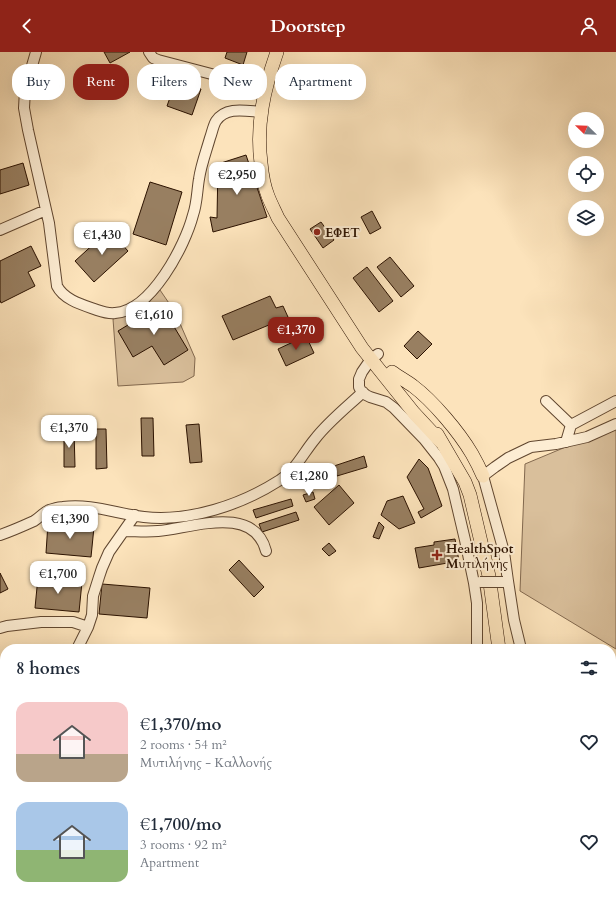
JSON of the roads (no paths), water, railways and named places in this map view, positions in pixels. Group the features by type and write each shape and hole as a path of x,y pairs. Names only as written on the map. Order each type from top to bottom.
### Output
{"main road":[{"path":"267,86 277,52"},
{"path":"264,100 259,129 259,150 262,174 268,195 278,218 328,295 414,413 441,442"},
{"path":"376,359 414,387 440,412 472,454 484,476"},
{"path":"392,372 422,409 465,482 470,495 489,576 498,644"}],"street":[{"path":"36,52 25,90 24,108 49,223 57,286 60,293 77,303 104,312 115,313 124,311 133,308 140,303 156,286 175,259 193,216 203,159 216,122 222,115 232,110 261,112"},
{"path":"149,52 153,58 158,60 209,73"},
{"path":"0,230 46,210"},
{"path":"376,359 362,372 358,383 361,391 370,397 386,402 394,408 424,439 444,466 453,489 477,583 477,644"},
{"path":"0,535 21,527 48,511 63,506 85,506 135,515 165,518 203,513 233,504 262,491 281,480 290,472 315,438 363,392"},
{"path":"546,401 570,425"},
{"path":"566,442 570,425 616,401"},
{"path":"519,644 505,582 504,552 484,476 502,462 531,447 566,442 587,437 616,424"},
{"path":"80,644 92,615 94,596 99,577 109,552 135,515"},
{"path":"124,531 158,531 217,522 233,523 248,527 255,531 264,544 266,552"},
{"path":"477,583 505,582"},
{"path":"0,628 41,622 73,622 88,627"}],"place":[{"name":"ΕΦΕΤ","path":"317,232"},
{"name":"HealthSpot Μυτιλήνης","path":"437,555"}]}
